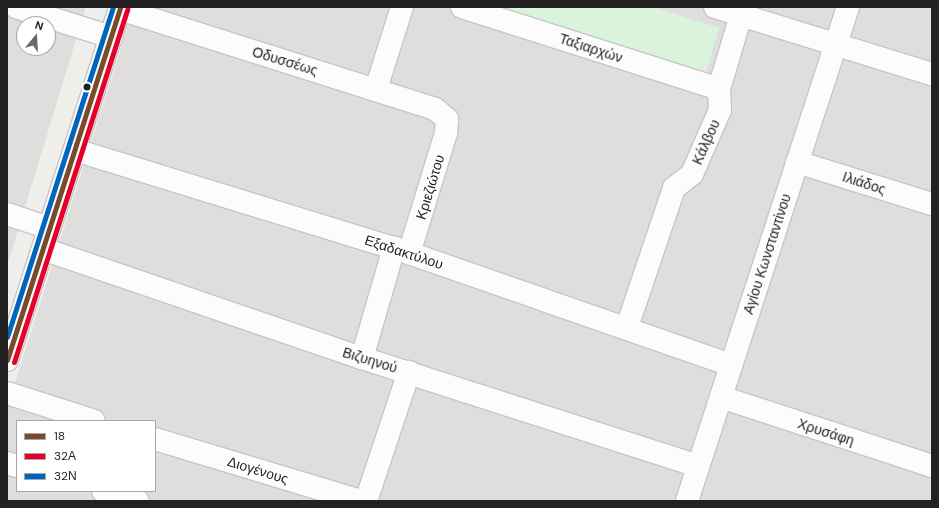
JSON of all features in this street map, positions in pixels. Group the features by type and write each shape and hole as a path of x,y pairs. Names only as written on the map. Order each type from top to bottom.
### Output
{"street":[{"path":"16,7 111,37"},
{"path":"376,89 402,7"},
{"name":"Ταξιαρχών","path":"462,7 719,89"},
{"path":"715,7 741,16 837,43 932,74"},
{"name":"Αγίου Κωνσταντίνου","path":"687,501 848,7"},
{"path":"7,360 120,8"},
{"name":"Οδυσσέως","path":"120,8 435,109 447,119"},
{"name":"Κάλβου","path":"627,327 674,188 692,174 720,110 719,89 741,16"},
{"name":"Κριεζιώτου","path":"362,358 446,133 447,119"},
{"name":"Εξαδακτύλου","path":"74,150 402,251 627,327 731,365"},
{"name":"Ιλιάδος","path":"797,162 932,204"},
{"path":"7,214 49,228"},
{"name":"Βιζυηνού","path":"43,249 362,358 698,466"},
{"path":"366,501 409,372"},
{"path":"7,393 91,420"},
{"name":"Χρυσάφη","path":"721,397 932,466"},
{"name":"Διογένους","path":"156,439 361,501"},
{"path":"106,492 138,501"}],"shaded area":[{"path":"7,7 86,7 7,266"},
{"path":"134,7 932,7 932,501 7,501 7,408"}],"green space":[{"path":"482,7 654,7 719,28 704,79"}],"transit line":[{"name":"32Ν","path":"7,337 113,7"},
{"name":"18","path":"7,360 120,7"},
{"name":"32Α","path":"14,362 127,9"}]}
